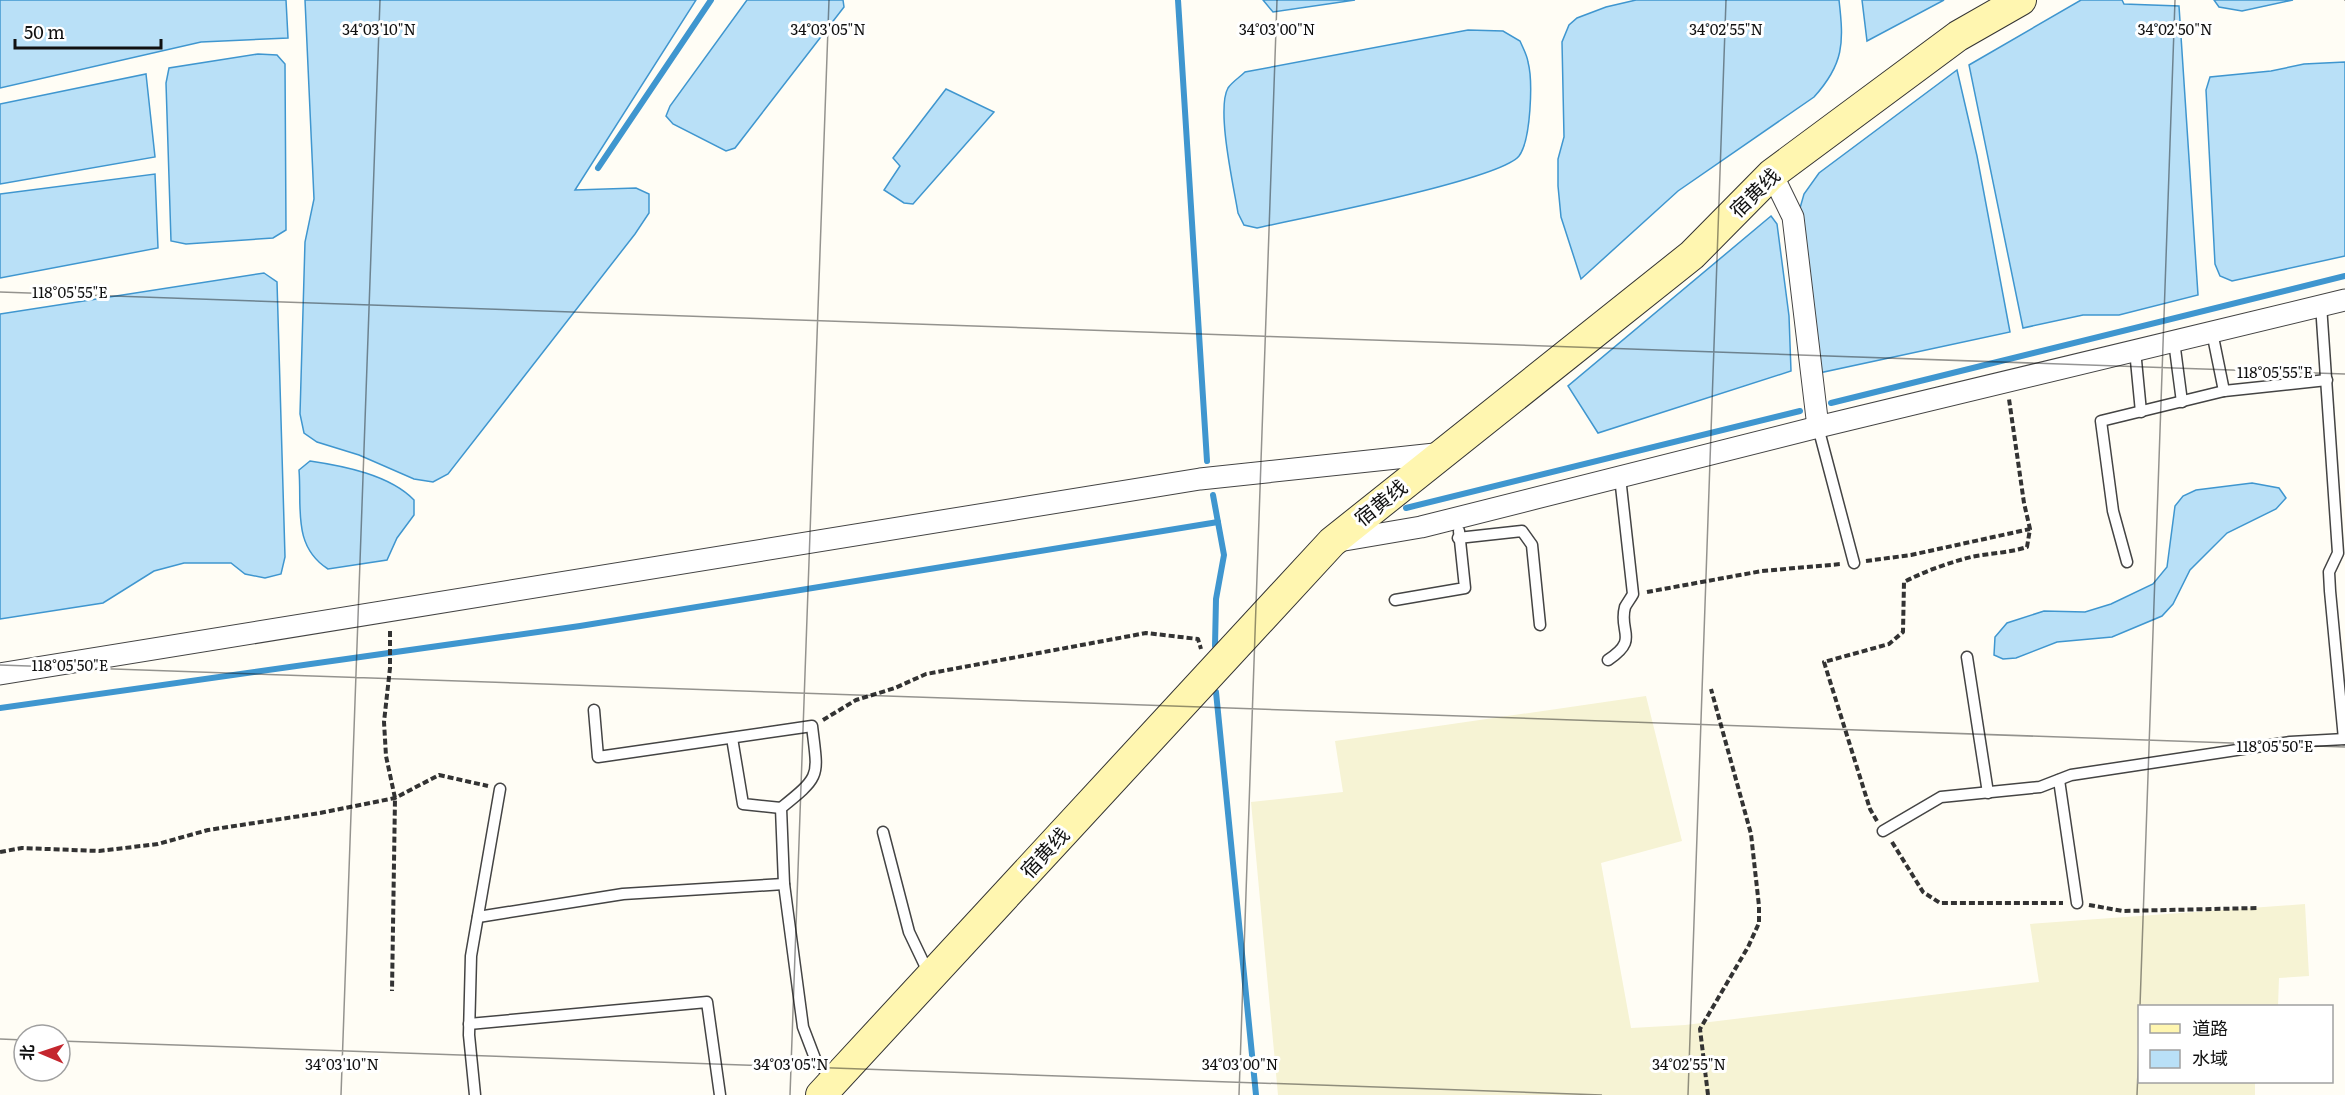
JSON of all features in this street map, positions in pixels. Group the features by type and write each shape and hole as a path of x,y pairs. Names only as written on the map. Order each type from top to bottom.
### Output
{"main road":[{"name":"宿黄线","path":"828,1088 1332,542 1692,255 1772,174 1959,36 2021,0"}],"street":[{"path":"1772,174 1793,217 1818,427"},
{"path":"1332,542 1421,527 1459,528 1620,477 2345,300"},
{"path":"0,674 1200,479 1444,453"}],"lane":[{"path":"1883,831 1941,797 2040,787 2071,775 2290,742 2344,739 2330,591 2329,572 2338,553 2321,305"},
{"path":"2212,332 2224,391"},
{"path":"2174,341 2182,402"},
{"path":"2135,351 2140,412"},
{"path":"2127,562 2112,511 2102,421 2224,391 2327,380"},
{"path":"1818,427 1854,563"},
{"path":"1608,660 1622,651 1627,636 1625,609 1633,594 1620,477"},
{"path":"1395,600 1465,588 1459,528 1522,531 1533,545 1540,625"},
{"path":"1967,657 1988,793"},
{"path":"594,710 598,757 812,726 818,769 807,787 781,808 743,804 732,738"},
{"path":"2059,780 2078,903"},
{"path":"475,1095 469,1023 471,956 500,789"},
{"path":"781,808 784,884 803,1027 828,1088"},
{"path":"883,832 909,932 930,977"},
{"path":"478,917 623,894 784,884"},
{"path":"469,1023 707,1002 720,1095"}],"path":[{"path":"1633,594 1762,571 1854,563 1911,555 2030,529"},
{"path":"812,726 856,700 895,688 926,674 1146,633 1198,639 1209,676"},
{"path":"390,643 384,722 386,756 395,798 392,992"},
{"path":"1708,1095 1700,1029 1759,923 1751,834 1711,689"},
{"path":"0,852 22,848 99,851 159,844 208,830 320,813 395,798 438,775 500,789"}],"shaded area":[{"path":"1646,696 1682,841 1601,863 1631,1028 1685,1025 2039,982 2030,924 2305,904 2309,976 2279,978 2278,1005 2138,1005 2138,1083 2255,1083 2255,1095 1278,1095 1251,802 1343,792 1335,741"}],"water":[{"path":"0,0 286,0 288,38 201,42 0,88"},
{"path":"305,0 696,0 575,190 636,188 649,194 649,213 448,474 433,482 414,479 359,455 317,442 304,433 300,414 305,242 314,199"},
{"path":"747,0 843,0 844,7 735,148 726,151 673,124 666,116 670,106"},
{"path":"1263,0 1355,0 1273,12"},
{"path":"1636,0 1839,0 1840,52 1831,74 1814,97 1678,191 1581,279 1561,217 1558,186 1558,159 1564,137 1562,42 1569,25 1577,18 1606,7"},
{"path":"1862,0 1944,0 1867,41"},
{"path":"2081,0 2122,0 2124,4 2179,6 2198,295 2119,315 2083,315 2023,328 1969,65"},
{"path":"2214,0 2293,0 2242,11 2219,7"},
{"path":"1468,30 1503,31 1520,41 1526,54 1530,71 1530,110 1526,137 1519,156 1504,166 1476,176 1396,198 1257,228 1244,225 1238,213 1224,113 1228,88 1245,72"},
{"path":"258,54 277,55 285,64 286,230 273,238 186,244 171,241 166,83 169,68"},
{"path":"2345,62 2345,256 2232,281 2220,276 2215,264 2206,90 2210,77 2271,71 2304,64"},
{"path":"1957,70 1977,156 2010,332 1819,373 1800,208 1804,194 1819,173"},
{"path":"146,74 155,157 0,184 0,104"},
{"path":"946,89 994,112 913,204 904,203 884,190 900,166 893,158"},
{"path":"155,174 158,248 0,278 0,194"},
{"path":"1771,216 1777,224 1789,316 1791,371 1598,433 1568,386"},
{"path":"264,273 277,282 285,557 281,574 265,578 245,574 231,563 184,563 154,571 103,603 0,619 0,314"},
{"path":"310,461 352,469 380,478 404,491 414,500 414,515 397,538 387,560 328,569 317,560 304,537 300,512 299,470"},
{"path":"2252,483 2279,488 2286,498 2276,509 2227,533 2190,570 2173,604 2162,616 2112,637 2057,642 2016,658 2003,659 1994,655 1995,637 2007,623 2044,611 2085,612 2111,604 2153,584 2167,567 2175,506 2183,496 2196,490"}],"waterway":[{"path":"598,168 711,0"},
{"path":"1178,0 1207,461"},
{"path":"1831,403 2345,276"},
{"path":"1406,508 1800,411"},
{"path":"1213,495 1224,555 1216,599 1215,646"},
{"path":"0,708 580,626 1218,522"},
{"path":"1216,692 1256,1095"}]}
